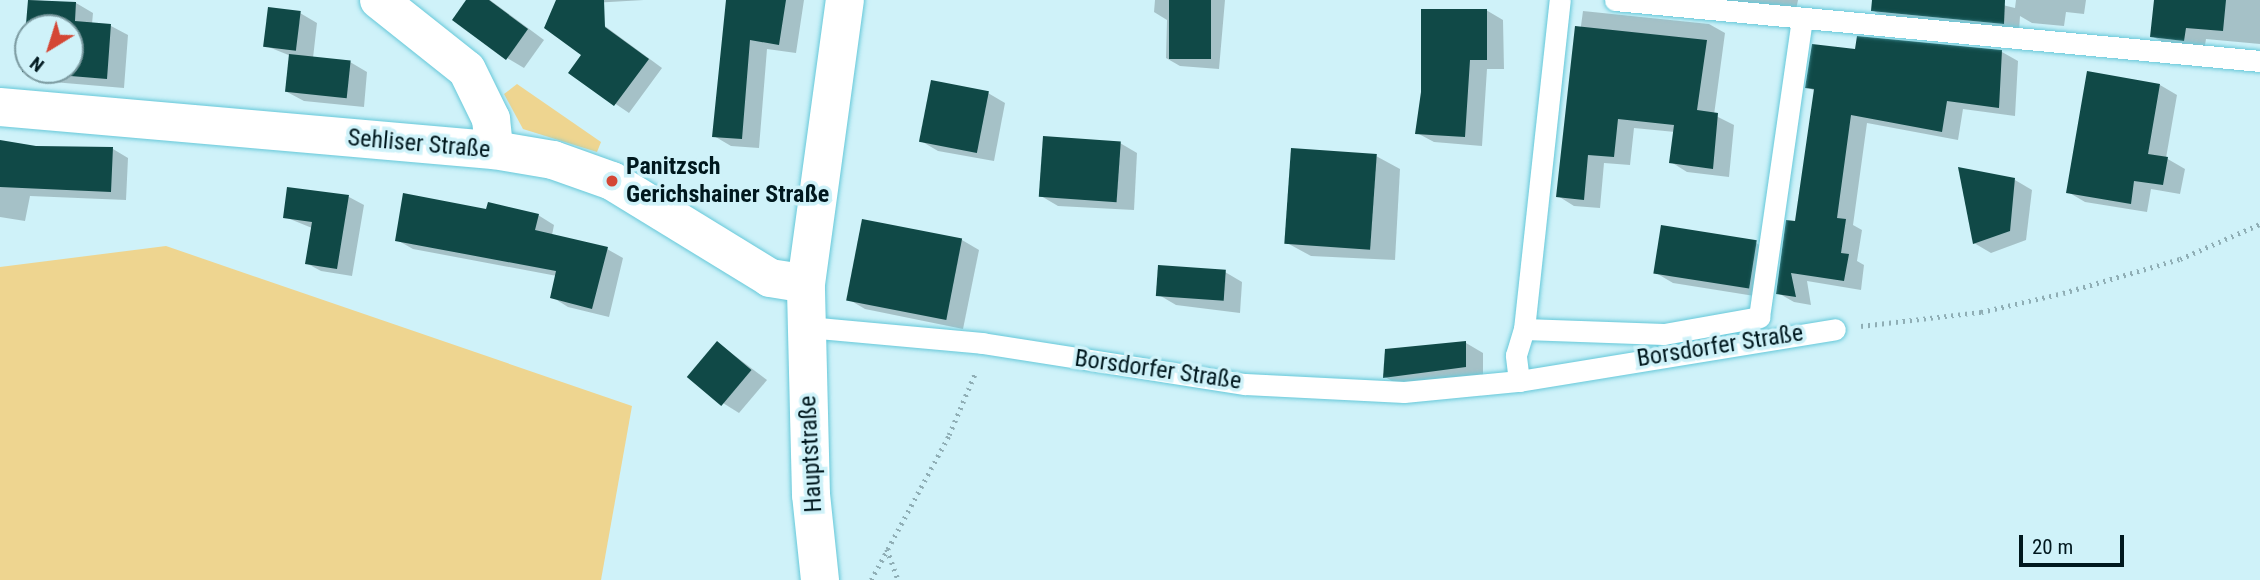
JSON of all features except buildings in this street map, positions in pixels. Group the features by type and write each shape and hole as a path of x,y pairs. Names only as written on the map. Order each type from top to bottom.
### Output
{"street":[{"path":"379,0 467,70 491,119 495,150"},
{"path":"807,327 806,284 845,0"},
{"name":"Sehliser Straße","path":"0,107 495,150 553,160 612,181 668,211 730,257 770,278 806,284"},
{"name":"Hauptstraße","path":"807,327 811,495 820,580"}],"lane":[{"path":"1519,381 1516,355 1524,329 1560,0"},
{"path":"1615,0 1802,20 2260,61"},
{"path":"1524,329 1664,334 1759,317 1802,20"},
{"name":"Borsdorfer Straße","path":"807,327 982,343 1245,384 1336,392 1404,393 1519,381 1835,329"}],"path":[{"path":"1835,329 1981,312 2063,293 2180,260 2260,224"},
{"path":"871,580 949,435 972,383 982,343"},
{"path":"887,548 898,580"}],"shaded area":[{"path":"517,84 601,142 597,152 523,129 504,94"},
{"path":"166,246 632,406 601,580 0,580 0,267"}],"place":[{"name":"Panitzsch Gerichshainer Straße","path":"612,181"}]}
